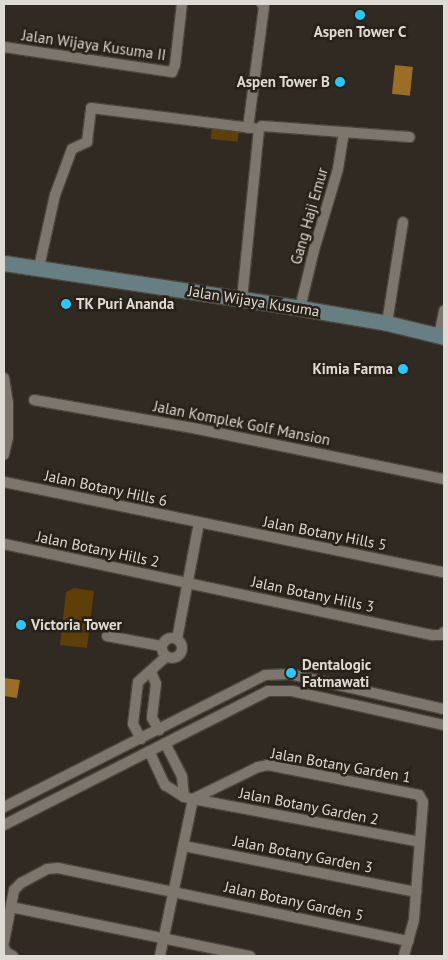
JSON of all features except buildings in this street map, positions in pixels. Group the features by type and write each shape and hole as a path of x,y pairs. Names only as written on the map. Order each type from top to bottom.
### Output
{"street":[{"name":"Jalan Wijaya Kusuma II","path":"4,47 172,72 175,65 182,4"},
{"path":"242,299 264,7 262,4"},
{"path":"39,268 55,195 72,149 85,143 92,107 254,129 262,126 410,137"},
{"name":"Gang Haji Emur","path":"300,308 314,250 338,169 344,132"},
{"path":"387,323 403,222"},
{"name":"Jalan Wijaya Kusuma","path":"4,263 300,308 387,323 442,336"},
{"path":"442,336 444,311"},
{"path":"4,378 8,403 8,436 4,455"},
{"name":"Jalan Komplek Golf Mansion","path":"34,400 198,429 444,479"},
{"name":"Jalan Botany Hills 6","path":"5,482 199,523"},
{"path":"177,639 199,523"},
{"name":"Jalan Botany Hills 5","path":"199,523 444,572"},
{"name":"Jalan Botany Hills 2","path":"4,544 187,583"},
{"name":"Jalan Botany Hills 3","path":"187,583 433,635 441,635 444,632"},
{"path":"107,636 161,646"},
{"path":"161,646 167,638 177,639 181,643 181,654 171,658 166,657"},
{"path":"161,646 166,657"},
{"path":"141,739 133,724 138,682 166,657"},
{"path":"151,672 156,684 152,718 159,730"},
{"path":"4,807 265,675 290,674 444,709"},
{"path":"4,825 268,691 292,691 444,725"},
{"path":"160,956 184,846 188,798 182,777 165,743"},
{"path":"149,751 165,784 188,798"},
{"name":"Jalan Botany Garden 1","path":"188,798 258,767 268,765 419,795 423,802 420,842"},
{"name":"Jalan Botany Garden 2","path":"188,798 420,842"},
{"path":"404,956 414,920 420,842"},
{"name":"Jalan Botany Garden 3","path":"184,846 416,892"},
{"name":"Jalan Botany Garden 5","path":"11,907 14,890 20,883 47,869 58,868 408,940"},
{"path":"7,949 11,907 250,956"}],"shaded area":[{"path":"395,65 413,67 410,96 392,94"},
{"path":"212,127 239,130 238,142 211,139"},
{"path":"74,588 94,591 87,648 60,645 66,592"},
{"path":"4,678 20,680 17,698 4,696"}],"place":[{"name":"Aspen Tower C","path":"360,15"},
{"name":"Aspen Tower B","path":"340,82"},
{"name":"TK Puri Ananda","path":"66,304"},
{"name":"Kimia Farma","path":"403,369"},
{"name":"Victoria Tower","path":"21,625"},
{"name":"Dentalogic Fatmawati","path":"291,673"}]}
